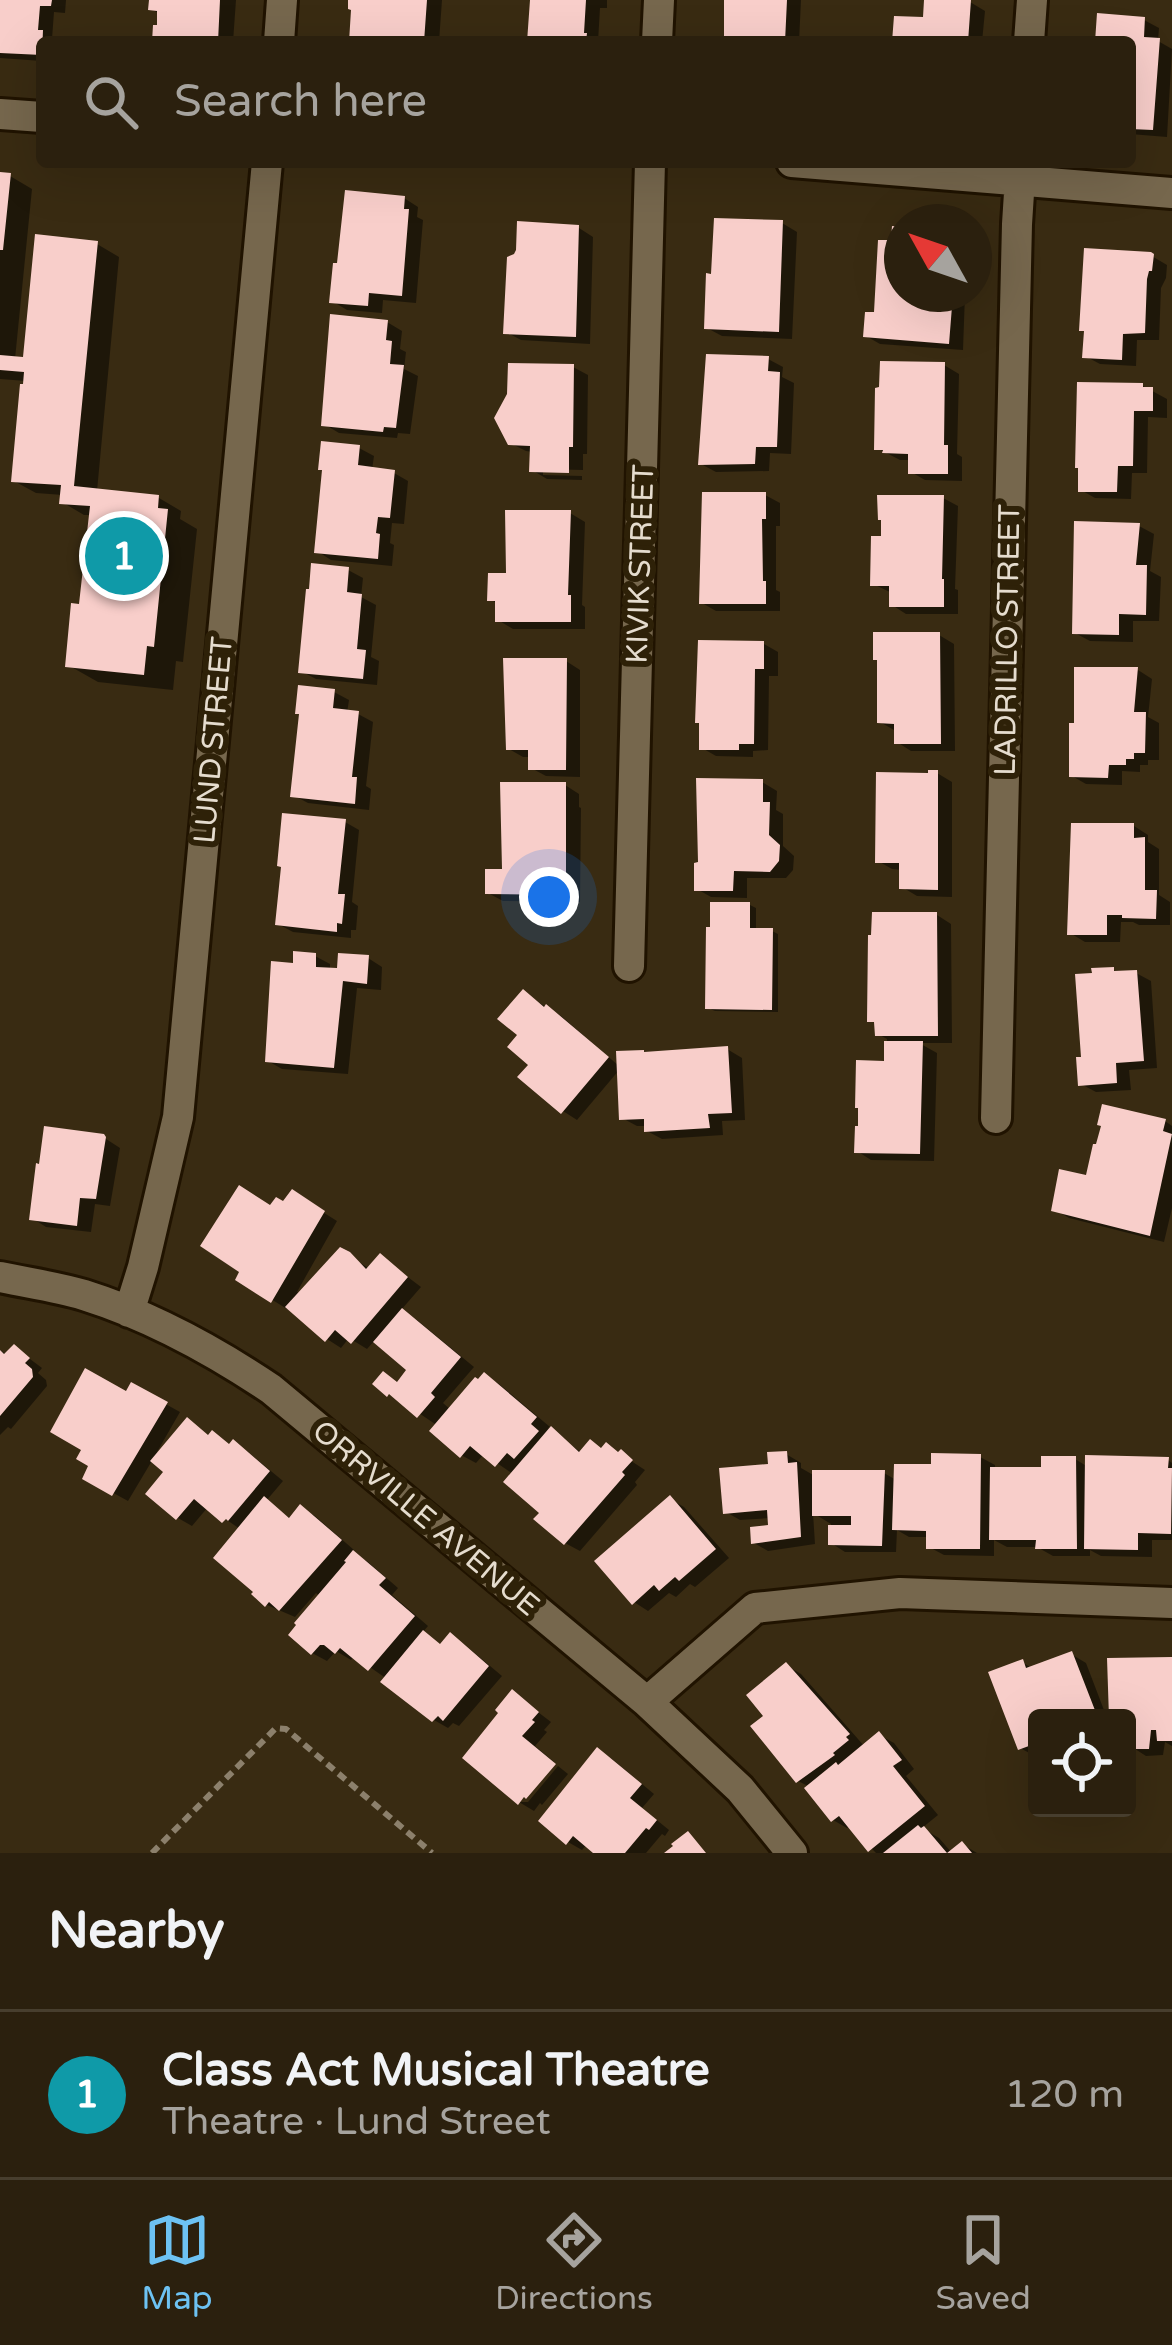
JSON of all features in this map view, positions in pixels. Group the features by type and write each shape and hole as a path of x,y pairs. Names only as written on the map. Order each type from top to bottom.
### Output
{"street":[{"path":"280,36 282,0"},
{"path":"657,36 659,0"},
{"path":"1029,36 1032,0"},
{"path":"0,114 36,116"},
{"name":"LUND STREET","path":"129,1312 178,1117 266,168"},
{"name":"KIVIK STREET","path":"629,966 650,168"},
{"path":"944,168 1020,171 1172,193"},
{"name":"LADRILLO STREET","path":"995,1118 1020,171"},
{"name":"ORRVILLE AVENUE","path":"0,1277 78,1293 129,1312 226,1359 271,1389 647,1702 740,1789 791,1853"},
{"path":"647,1702 755,1608 900,1593 1172,1603"}],"path":[{"path":"152,1853 277,1728 286,1730 432,1853"}],"building":[{"path":"0,0 52,0 51,6 40,6 38,30 43,30 43,36 36,36 36,55 0,53"},
{"path":"149,0 220,0 218,36 152,36 157,11 148,10"},
{"path":"348,0 427,0 424,36 349,36"},
{"path":"530,0 586,0 587,36 527,36"},
{"path":"724,0 787,0 785,36 724,36"},
{"path":"924,0 971,0 968,36 892,36 894,16 923,17"},
{"path":"1097,13 1145,17 1144,37 1160,38 1153,130 1136,129 1136,36 1095,36"},
{"path":"0,172 11,173 3,250 0,250"},
{"path":"345,190 405,196 404,209 409,209 402,296 369,293 368,306 329,303"},
{"path":"714,218 783,220 779,332 704,329"},
{"path":"517,221 579,225 576,337 503,334 507,257 516,250"},
{"path":"35,234 98,241 74,486 159,495 158,508 168,509 154,647 147,646 144,675 65,667 71,603 79,604 90,506 59,504 61,485 11,482 24,372 0,370 0,355 23,357"},
{"path":"878,240 884,240 884,312 952,312 949,344 863,337 865,312 874,312"},
{"path":"1084,248 1154,254 1147,279 1145,333 1123,334 1122,360 1082,358"},
{"path":"330,314 388,320 390,364 404,365 396,428 384,427 383,432 321,426"},
{"path":"706,354 769,356 768,371 780,372 777,447 756,447 755,464 698,465"},
{"path":"880,361 945,362 948,474 908,474 908,454 874,450"},
{"path":"508,363 574,364 569,473 529,472 530,446 508,445 494,418 507,394"},
{"path":"1077,382 1153,387 1153,411 1134,411 1133,466 1118,466 1117,492 1078,492"},
{"path":"321,441 360,445 358,465 395,470 390,518 378,517 378,559 314,553"},
{"path":"702,492 766,492 766,519 762,519 766,604 699,604"},
{"path":"877,495 944,495 944,607 889,607 889,586 870,586 871,536 881,536"},
{"path":"505,510 571,510 571,622 495,622 495,601 487,601 488,573 506,573"},
{"path":"1074,521 1140,523 1136,565 1147,565 1146,615 1119,614 1119,635 1072,634"},
{"path":"311,563 349,567 347,592 362,594 357,649 366,650 363,679 298,673"},
{"path":"873,632 940,632 941,744 894,744 894,724 877,723"},
{"path":"698,640 764,641 764,669 755,669 754,744 739,744 739,750 699,750 699,723 695,723"},
{"path":"503,658 567,658 566,770 528,770 528,750 506,750"},
{"path":"1074,667 1138,667 1134,712 1146,712 1145,753 1134,753 1126,765 1109,765 1108,778 1069,777"},
{"path":"298,685 335,689 333,708 359,711 352,777 357,777 355,804 290,797"},
{"path":"938,770 938,890 899,889 899,863 875,863 876,772"},
{"path":"696,778 763,779 763,802 770,802 769,835 780,845 779,861 770,872 734,871 733,891 694,891"},
{"path":"500,782 566,782 566,895 485,894 485,869 502,869"},
{"path":"282,813 346,819 338,894 345,894 337,932 275,925"},
{"path":"1071,823 1134,823 1134,838 1145,837 1145,890 1157,890 1156,919 1107,915 1107,935 1067,935"},
{"path":"710,902 750,902 750,928 773,928 772,1010 705,1009"},
{"path":"872,912 937,912 938,1036 875,1036 874,1022 867,1022"},
{"path":"293,951 316,953 316,967 337,968 338,953 369,955 367,984 343,981 334,1068 265,1062 271,961 293,963"},
{"path":"1114,967 1114,971 1137,970 1144,1061 1116,1063 1117,1083 1078,1086 1076,1057 1081,1057 1075,974"},
{"path":"523,989 609,1057 561,1114 517,1077 528,1065 507,1047 517,1035 497,1019"},
{"path":"884,1041 923,1041 920,1154 854,1153 856,1060 884,1061"},
{"path":"728,1046 732,1113 708,1114 710,1128 644,1132 644,1119 619,1120 616,1051"},
{"path":"1102,1104 1166,1119 1163,1131 1172,1134 1150,1236 1051,1211 1059,1169 1086,1175 1101,1126 1097,1125"},
{"path":"44,1126 106,1137 96,1199 80,1198 77,1226 29,1220"},
{"path":"239,1185 270,1205 276,1197 283,1201 292,1189 325,1211 271,1303 235,1280 239,1272 200,1246"},
{"path":"340,1247 366,1269 380,1253 408,1277 351,1344 335,1330 325,1342 285,1307"},
{"path":"402,1308 461,1357 417,1418 372,1384 383,1371 397,1382 406,1370 373,1342"},
{"path":"14,1344 30,1358 25,1363 33,1377 0,1416 0,1350 4,1354"},
{"path":"85,1368 126,1391 131,1382 168,1402 112,1496 82,1479 88,1466 76,1459 81,1450 50,1432"},
{"path":"484,1372 537,1417 531,1424 539,1431 514,1459 507,1453 495,1467 470,1446 460,1458 429,1431"},
{"path":"187,1417 208,1435 212,1430 229,1444 233,1439 270,1471 228,1521 222,1523 194,1499 176,1520 145,1494 163,1472 150,1461"},
{"path":"551,1426 579,1452 590,1439 601,1448 606,1442 618,1452 621,1449 633,1460 564,1545 533,1519 539,1513 503,1482"},
{"path":"787,1451 788,1463 797,1462 801,1537 751,1544 750,1527 768,1525 767,1510 723,1514 719,1468 768,1464 767,1452"},
{"path":"931,1453 981,1454 980,1549 926,1549 926,1531 892,1530 894,1464 931,1464"},
{"path":"1085,1455 1169,1457 1171,1534 1138,1533 1138,1550 1084,1549"},
{"path":"1041,1456 1076,1456 1077,1549 1035,1549 1036,1540 989,1540 990,1467 1041,1467"},
{"path":"812,1470 885,1470 882,1546 828,1545 828,1525 851,1525 851,1516 812,1516"},
{"path":"670,1495 716,1549 679,1581 675,1577 659,1591 654,1585 632,1605 594,1561"},
{"path":"264,1496 289,1518 300,1504 342,1540 279,1611 269,1602 265,1607 213,1558"},
{"path":"353,1550 386,1578 379,1585 415,1616 368,1671 340,1648 335,1654 320,1645 311,1655 288,1635"},
{"path":"423,1630 440,1644 450,1632 489,1666 443,1721 438,1716 432,1722 380,1682"},
{"path":"1072,1651 1095,1709 1028,1709 1028,1746 1018,1750 988,1672 1023,1659 1026,1668"},
{"path":"1172,1657 1172,1741 1157,1741 1156,1730 1151,1730 1149,1749 1136,1749 1136,1709 1109,1709 1107,1658"},
{"path":"786,1662 850,1734 835,1755 796,1783 750,1726 763,1716 746,1695"},
{"path":"512,1689 539,1712 522,1736 556,1764 518,1805 462,1758"},
{"path":"879,1731 902,1760 893,1766 925,1806 868,1852 839,1816 831,1822 804,1788"},
{"path":"597,1747 642,1784 630,1798 657,1820 625,1853 593,1853 573,1836 566,1845 538,1821"},
{"path":"918,1825 947,1853 883,1853"},
{"path":"688,1831 706,1853 664,1853 671,1844"},
{"path":"962,1841 972,1853 947,1853"}],"place":[{"name":"Class Act Musical Theatre","path":"124,556"}]}
